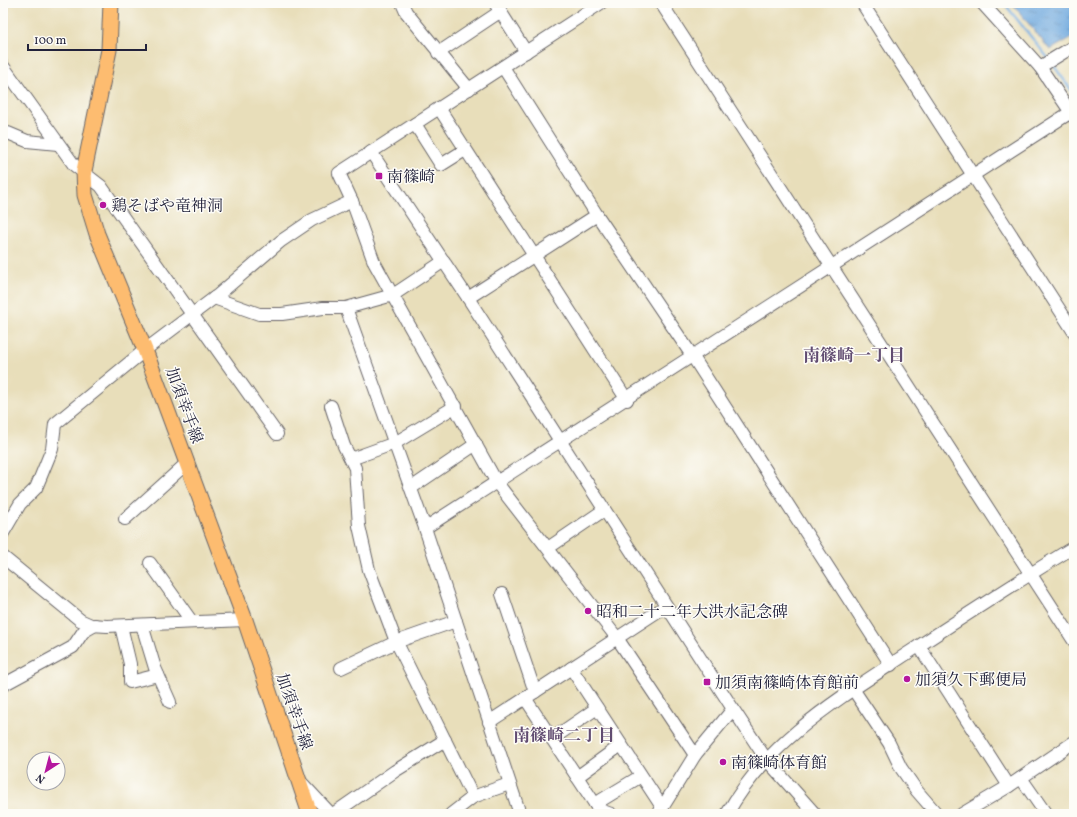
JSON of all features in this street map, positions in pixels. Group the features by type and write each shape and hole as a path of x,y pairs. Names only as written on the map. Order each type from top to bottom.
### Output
{"main road":[{"name":"加須幸手線","path":"111,3 110,50 84,171 85,195 97,234 145,350 245,620 301,782 310,814"}],"street":[{"path":"402,3 406,12 469,89"},
{"path":"661,3 1074,641"},
{"path":"862,3 1074,332"},
{"path":"425,528 627,400 974,175 1072,115 1040,67 982,3"},
{"path":"598,4 340,173 352,201 374,262 456,406 497,483 617,638 695,755"},
{"path":"438,53 498,7 526,52"},
{"path":"1040,67 1074,46"},
{"path":"3,66 74,165 84,171 101,186 277,434"},
{"path":"503,67 597,215 693,357 891,665"},
{"path":"439,108 627,400"},
{"path":"414,124 442,165 465,150"},
{"path":"3,134 8,133 27,141 58,144"},
{"path":"371,152 444,261 766,759 808,811"},
{"path":"3,533 20,504 36,488 52,449 55,424 145,350 214,298 281,241 312,220 352,201"},
{"path":"468,298 597,215"},
{"path":"214,298 259,314 282,314 323,308 346,308 393,295 444,261"},
{"path":"346,308 425,528 520,814"},
{"path":"332,406 344,446 355,468 360,526 369,570 396,642 473,797"},
{"path":"351,459 395,443 456,406"},
{"path":"411,488 476,444"},
{"path":"125,519 187,463"},
{"path":"548,548 604,510"},
{"path":"727,814 766,759 807,722 853,689 1031,573 1074,547"},
{"path":"3,556 80,620 95,625 121,626 245,620"},
{"path":"150,563 192,622"},
{"path":"502,594 530,695 552,739 601,810 641,776"},
{"path":"489,722 666,606"},
{"path":"341,668 396,642 456,621"},
{"path":"3,685 73,647 83,632 95,625"},
{"path":"142,625 158,675 170,702"},
{"path":"121,626 130,664 130,682 158,675"},
{"path":"919,646 1010,786"},
{"path":"571,668 622,745 660,810 695,755 733,709"},
{"path":"853,689 889,743 900,768 937,814"},
{"path":"552,739 597,708"},
{"path":"301,782 332,814 396,770 445,740"},
{"path":"962,814 1010,786 1074,742"},
{"path":"577,777 622,745"},
{"path":"1021,778 1046,814"},
{"path":"451,814 473,797 509,784"}],"water":[{"path":"1012,3 1074,3 1074,36 1050,50"}],"waterway":[{"path":"1004,3 1048,58"},
{"path":"1052,63 1074,94"}],"place":[{"name":"南篠崎","path":"379,176"},
{"name":"鶏そばや竜神洞","path":"103,205"},
{"name":"昭和二十二年大洪水記念碑","path":"588,611"},
{"name":"加須久下郵便局","path":"907,679"},
{"name":"加須南篠崎体育館前","path":"707,682"},
{"name":"南篠崎体育館","path":"723,762"}],"district":[{"name":"南篠崎一丁目","path":"854,355"},
{"name":"南篠崎二丁目","path":"564,735"}]}
